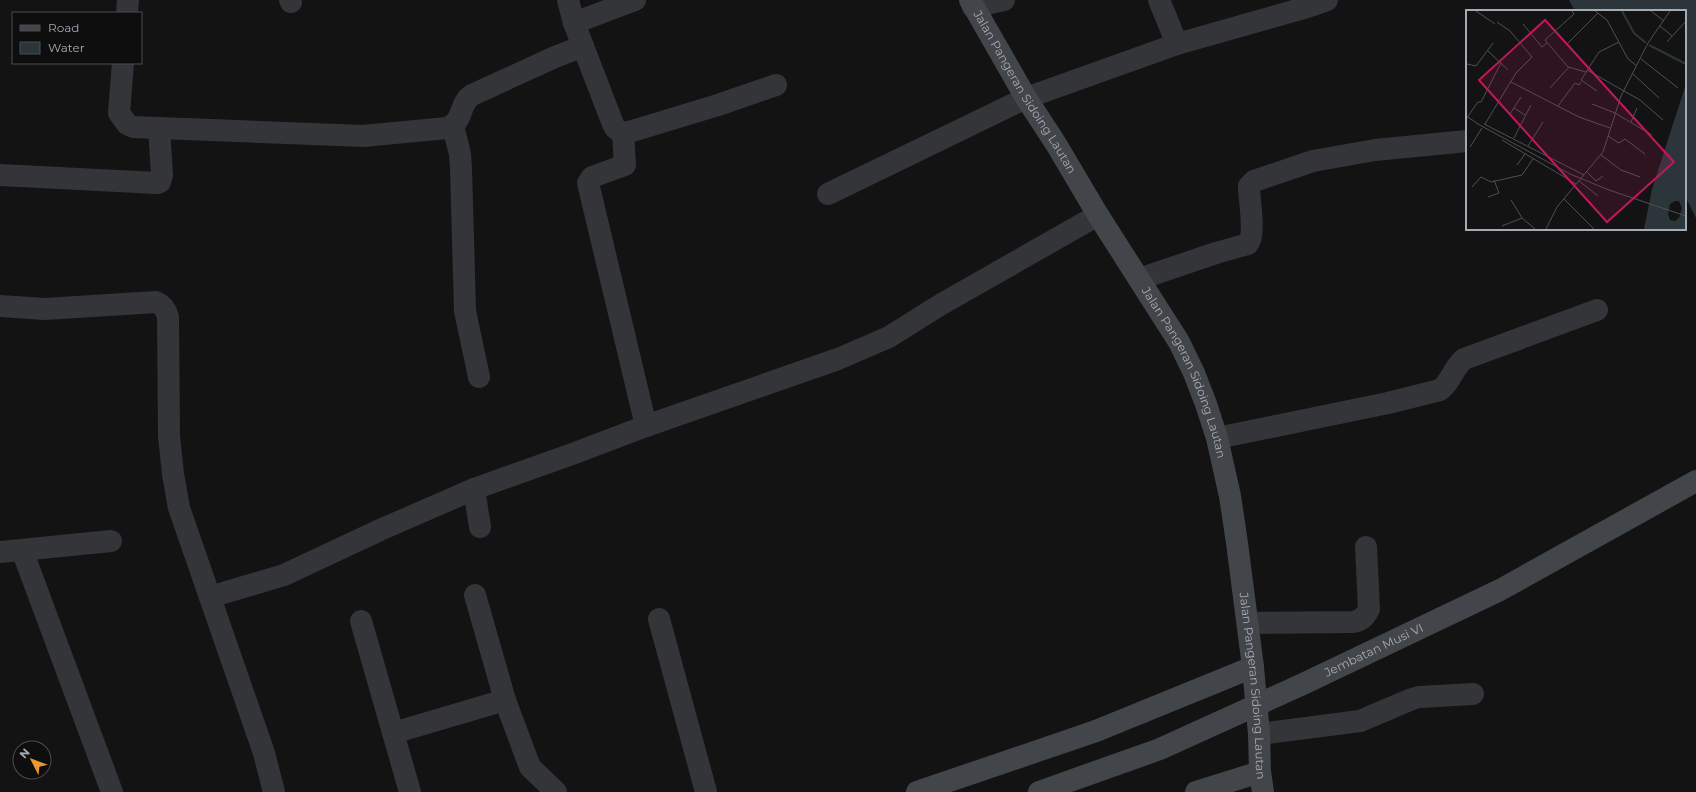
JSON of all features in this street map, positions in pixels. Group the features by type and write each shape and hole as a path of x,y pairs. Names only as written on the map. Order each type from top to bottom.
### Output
{"street":[{"path":"127,12 128,0"},
{"path":"568,0 574,23 612,124 615,129 623,133 718,105 776,85"},
{"path":"574,23 635,0"},
{"path":"971,4 1004,0"},
{"path":"1159,0 1177,44"},
{"path":"828,194 1026,98 1177,44 1304,8 1327,0"},
{"name":"Jalan Pangeran Sidoing Lautan","path":"971,4 1026,98 1182,348 1204,398 1217,438 1230,496 1253,667 1259,734 1261,782"},
{"path":"123,64 119,113 127,124 133,127 363,136 447,128 453,126 459,120 465,102 472,95 555,57 583,46"},
{"path":"453,126 460,154 461,169 465,311 479,377"},
{"path":"0,176 158,183 160,182 162,175 159,128"},
{"path":"623,133 625,165 592,177 588,183 646,426"},
{"path":"1139,279 1216,253 1248,244 1252,229 1249,186 1254,181 1313,161 1375,150 1466,141"},
{"path":"210,597 284,575 380,530 474,489 646,426 838,359 888,337 940,305 1098,215"},
{"path":"0,306 45,308 156,302 165,308 168,317 169,436 173,474 179,508 264,753 274,792"},
{"path":"1217,438 1388,403 1440,390 1446,386 1454,368 1464,359 1597,310"},
{"name":"Jembatan Musi VI","path":"1039,792 1160,749 1303,684 1500,590 1696,481"},
{"path":"474,489 480,527"},
{"path":"0,552 111,541"},
{"path":"1248,623 1353,622 1361,620 1369,609 1366,547"},
{"path":"22,550 112,792"},
{"path":"476,595 504,700 530,766 556,792"},
{"path":"659,619 706,792"},
{"path":"361,621 410,792"},
{"path":"917,792 1096,730 1253,667"},
{"path":"1259,734 1360,720 1419,697 1473,694"},
{"path":"393,733 504,700"},
{"path":"1196,792 1261,782"}],"water":[{"path":"1569,0 1696,0 1696,218 1686,198 1686,10 1574,10"}]}
